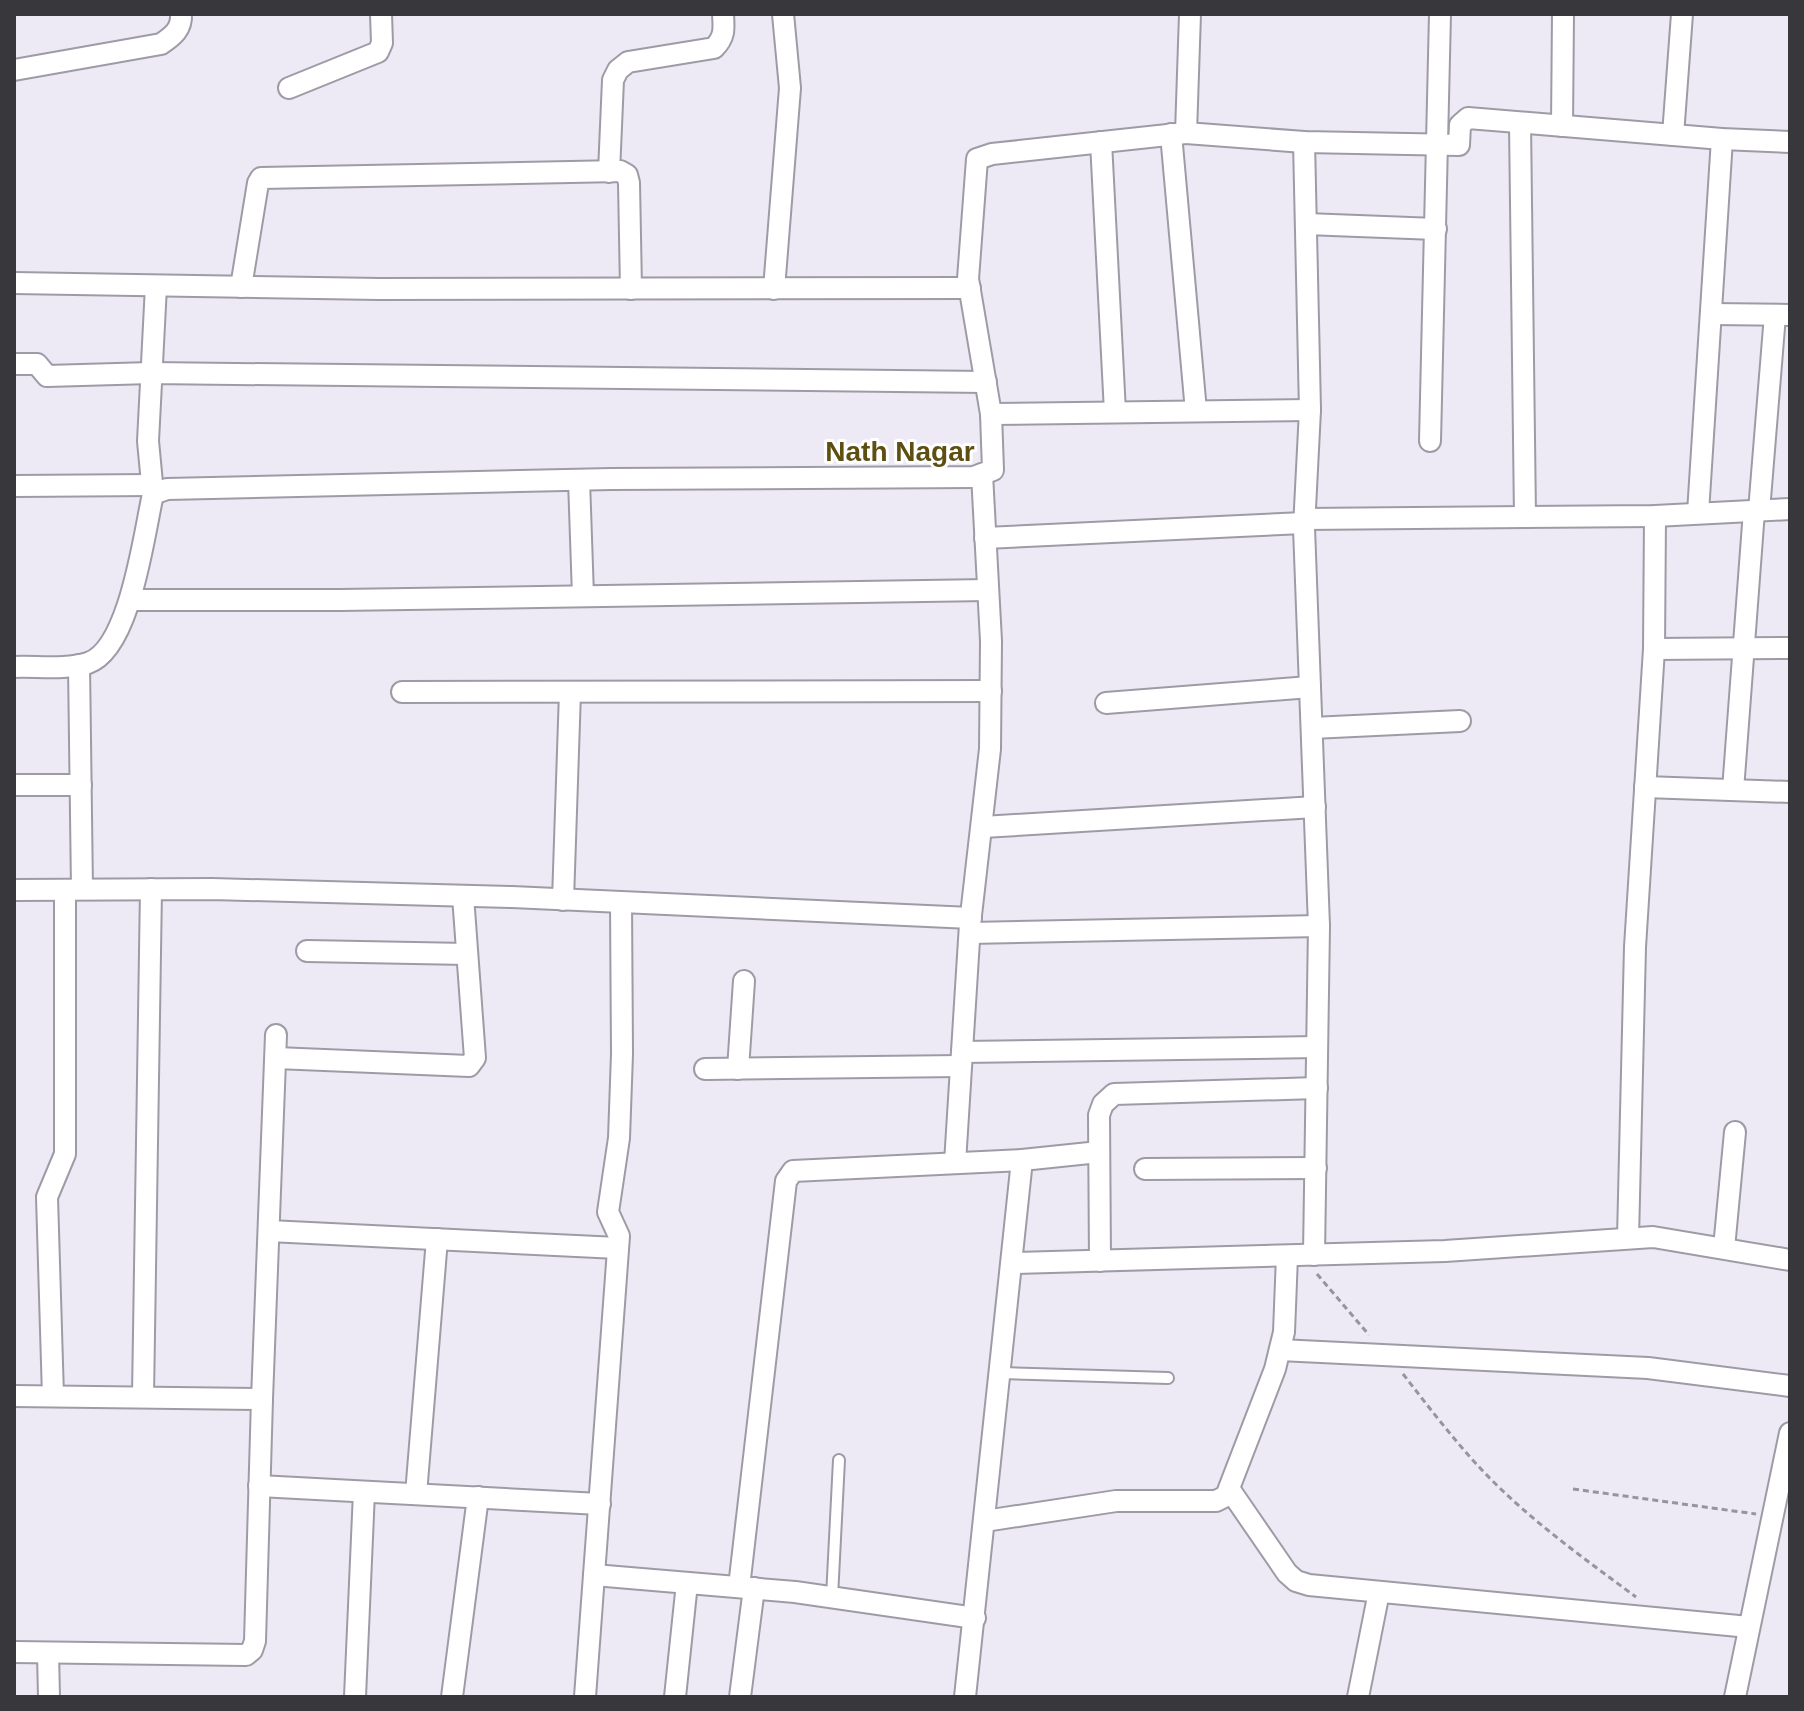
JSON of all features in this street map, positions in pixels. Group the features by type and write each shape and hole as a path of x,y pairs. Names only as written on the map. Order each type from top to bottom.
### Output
{"street":[{"path":"14,70 161,44 175,35 181,14"},
{"path":"289,88 378,52 382,43 381,14"},
{"path":"609,172 613,80 618,70 628,62 714,48 721,41 724,31 723,14"},
{"path":"774,289 790,88 783,14"},
{"path":"1190,14 1179,133 1196,411"},
{"path":"1430,441 1440,14"},
{"path":"1562,126 1563,14"},
{"path":"1673,135 1682,14"},
{"path":"14,486 152,490 579,480 974,477 993,470 991,414 968,279 977,159 992,154 1179,133 1304,142 1459,145 1460,125 1468,118 1790,142"},
{"path":"1520,123 1525,517"},
{"path":"1698,513 1722,139"},
{"path":"1101,142 1115,412"},
{"path":"1304,142 1310,410 1304,521 1319,926 1314,1255"},
{"path":"241,287 261,178 620,171 627,175 629,183 631,289"},
{"path":"1306,224 1436,229"},
{"path":"14,283 241,287 970,288"},
{"path":"14,667 92,662 121,627 130,600 152,490 148,441 156,286"},
{"path":"1711,314 1782,315 1757,511 1733,790"},
{"path":"14,364 37,364 47,376 151,373 986,382"},
{"path":"991,414 1310,410"},
{"path":"955,1163 970,926 990,749 991,691 982,474"},
{"path":"579,480 583,596"},
{"path":"985,538 1304,521 1655,516 1790,509"},
{"path":"1628,1238 1635,947 1654,649 1655,516"},
{"path":"130,600 988,590"},
{"path":"1654,649 1790,648"},
{"path":"53,1396 47,1197 65,1154 74,890 81,785 79,665"},
{"path":"1106,703 1310,687"},
{"path":"402,692 991,691"},
{"path":"563,900 570,692"},
{"path":"1312,728 1460,721"},
{"path":"14,785 81,785"},
{"path":"1645,787 1790,792"},
{"path":"983,827 1315,807"},
{"path":"14,890 151,889 463,896 970,926 1319,926"},
{"path":"143,1396 151,889"},
{"path":"276,1058 469,1066 475,1058 463,896"},
{"path":"585,1697 618,1248 617,1230 608,1212 619,1138 621,903"},
{"path":"307,951 467,954"},
{"path":"738,1069 744,981"},
{"path":"14,1652 246,1655 252,1650 255,1641 276,1035"},
{"path":"705,1069 1317,1047"},
{"path":"1100,1261 1099,1115 1103,1104 1114,1094 1317,1088"},
{"path":"1724,1248 1735,1132"},
{"path":"740,1697 746,1588 786,1181 793,1171 803,1169 1022,1160 1099,1152"},
{"path":"965,1697 1022,1160"},
{"path":"1145,1169 1316,1168"},
{"path":"269,1231 618,1248"},
{"path":"1012,1263 1445,1251 1661,1237 1790,1260"},
{"path":"416,1494 437,1239"},
{"path":"985,1521 1116,1501 1216,1501 1226,1496 1280,1350 1284,1332 1287,1256"},
{"path":"1280,1350 1656,1369 1790,1386"},
{"path":"14,1396 262,1399"},
{"path":"1735,1697 1771,1516 1785,1479 1790,1433"},
{"path":"259,1486 600,1504"},
{"path":"1230,1490 1287,1573 1296,1581 1309,1585 1749,1627"},
{"path":"355,1697 364,1492"},
{"path":"452,1697 478,1497"},
{"path":"594,1575 832,1597 975,1618"},
{"path":"675,1697 687,1583"},
{"path":"1358,1697 1379,1592"},
{"path":"48,1653 49,1697"}],"lane":[{"path":"1000,1373 1168,1378"},
{"path":"832,1597 839,1460"}],"path":[{"path":"1314,1255 1317,1276 1480,1468 1563,1543 1639,1600"},
{"path":"1573,1489 1771,1516"}],"district":[{"name":"Nath Nagar","path":"900,451"}]}
